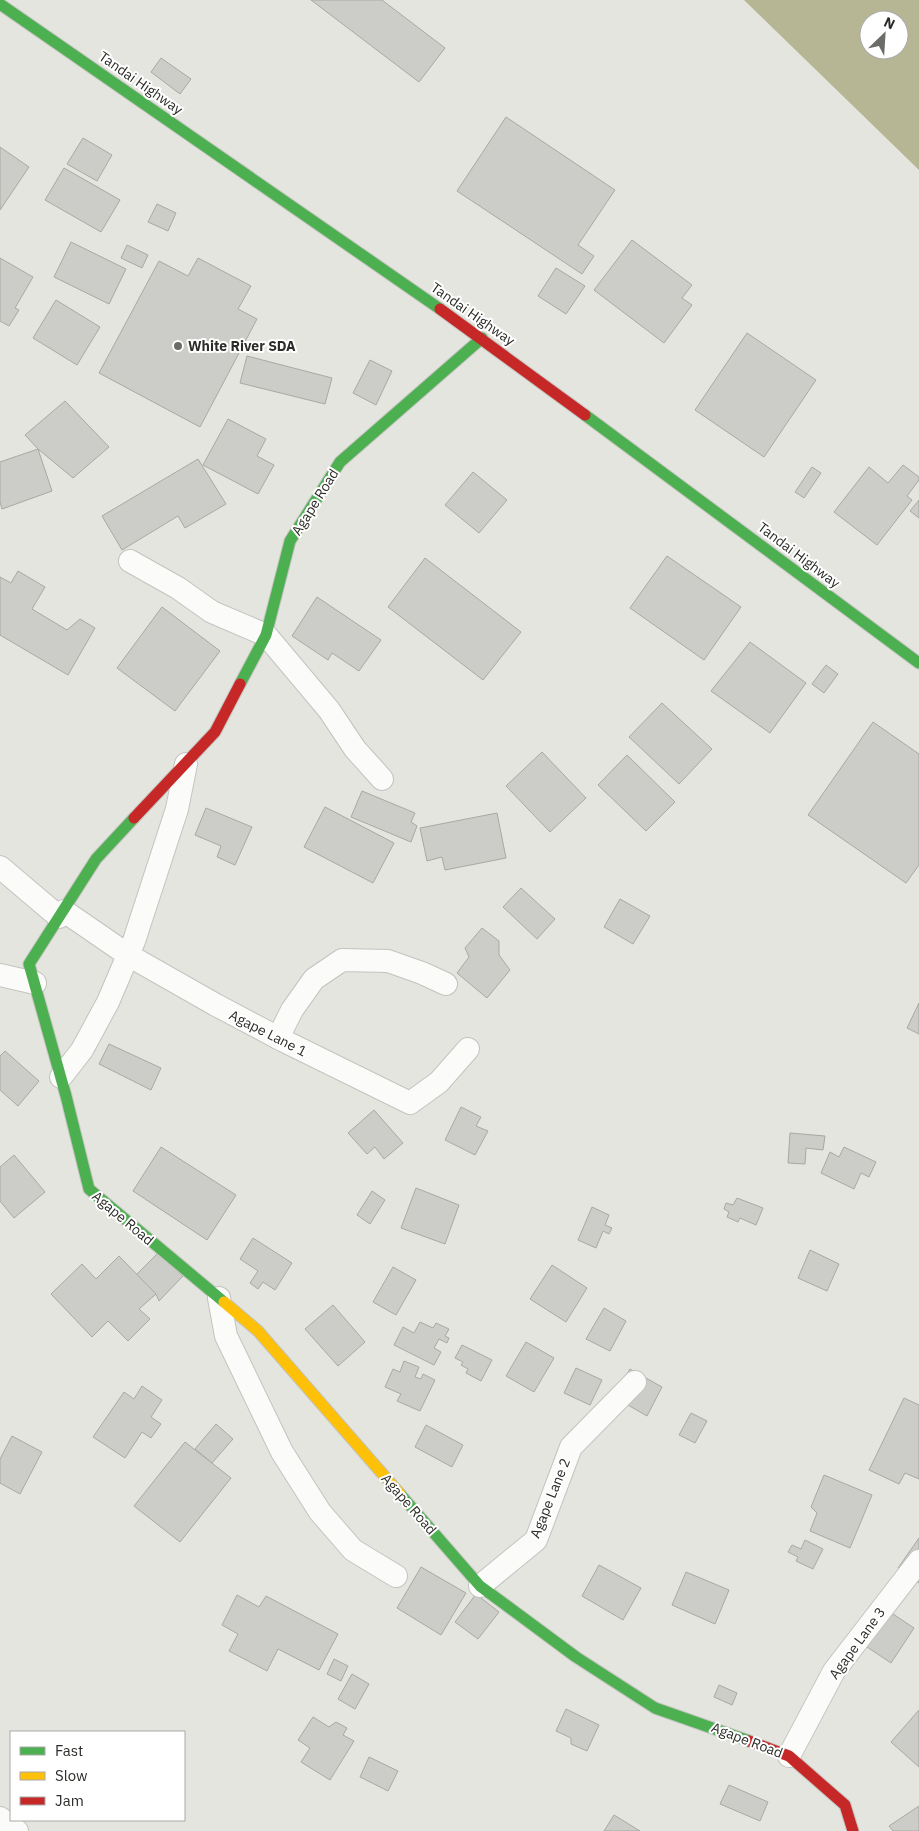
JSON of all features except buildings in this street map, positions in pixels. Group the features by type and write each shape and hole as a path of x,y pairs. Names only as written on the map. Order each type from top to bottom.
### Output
{"street":[{"name":"Tandai Highway","path":"0,4 482,338 919,663"},
{"name":"Agape Road","path":"482,338 340,462 290,541 266,635 216,732 96,860 29,964 61,1077 88,1189 258,1331 480,1586 576,1657 654,1708 789,1756 845,1805 853,1831"},
{"path":"130,561 178,588 212,612 266,635 329,710 355,749 382,779"},
{"path":"61,1077 82,1050 108,1002 128,955 177,809 186,764"},
{"name":"Agape Lane 1","path":"0,867 61,914 128,955 278,1038 410,1103 439,1082 468,1049"},
{"path":"278,1038 292,1010 314,979 342,960 388,961 446,984"},
{"path":"0,976 35,983"},
{"path":"219,1298 226,1336 282,1452 320,1512 353,1550 396,1576"},
{"name":"Agape Lane 2","path":"480,1586 536,1540 571,1447 635,1382"},
{"name":"Agape Lane 3","path":"789,1756 834,1671 919,1561"},
{"path":"0,1818 17,1831"}],"shaded area":[{"path":"744,0 919,0 919,170"}],"traffic: fast":[{"path":"0,4 440,309"},
{"path":"240,684 266,635 290,541 340,462 482,338"},
{"path":"585,415 919,663"},
{"path":"134,818 96,859 29,964 66,1096 89,1189 224,1302"},
{"path":"400,1494 480,1586 576,1657 655,1708 749,1741"}],"traffic: slow":[{"path":"224,1302 258,1331 400,1494"}],"traffic: jam":[{"path":"440,309 585,415"},
{"path":"134,818 215,732 240,684"},
{"path":"749,1741 789,1756 845,1805 853,1831"}],"place":[{"name":"White River SDA","path":"178,346"}]}
